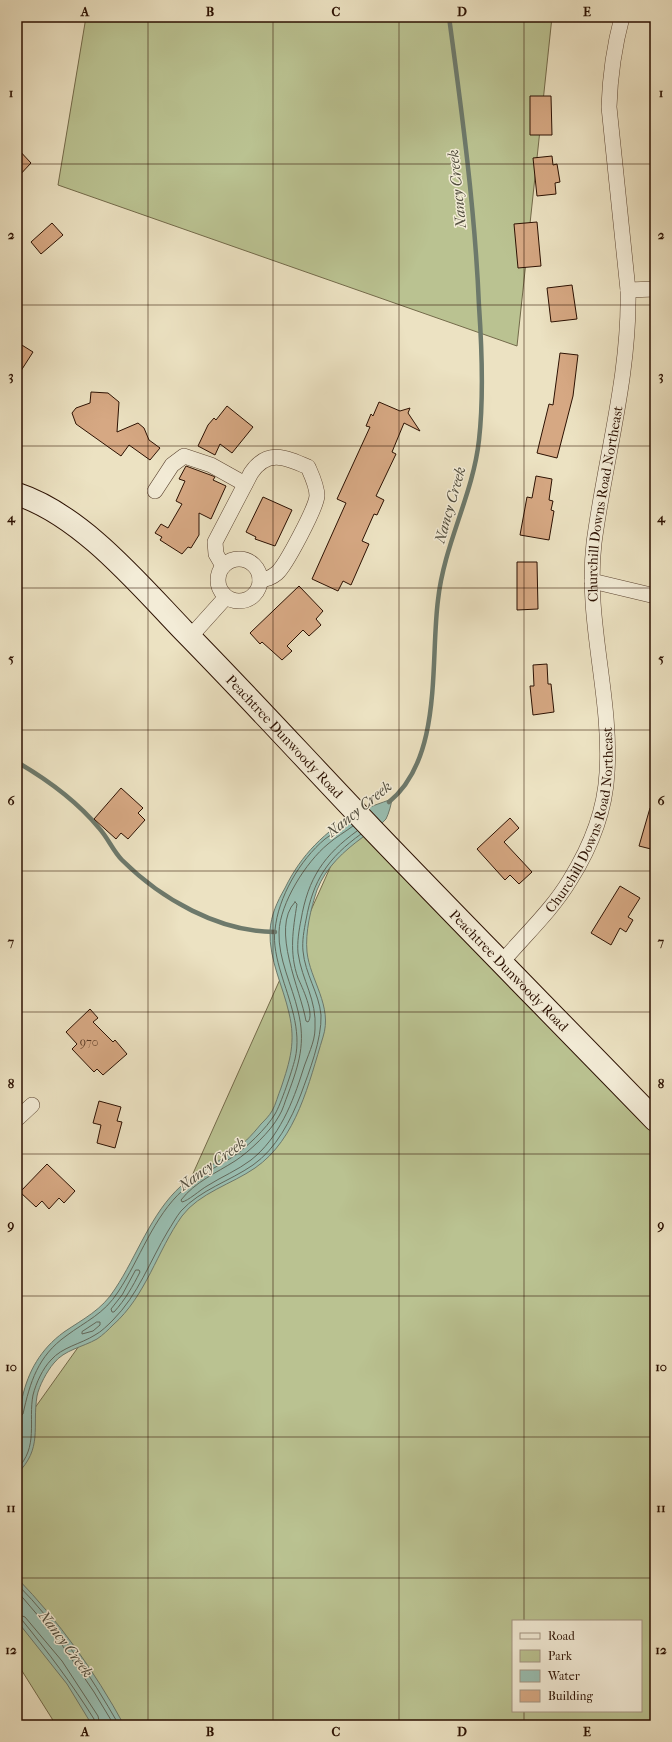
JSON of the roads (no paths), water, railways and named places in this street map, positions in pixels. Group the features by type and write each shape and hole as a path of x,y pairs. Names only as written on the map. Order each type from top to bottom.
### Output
{"main road":[{"name":"Peachtree Dunwoody Road","path":"17,494 54,512 86,534 115,560 655,1120"}],"street":[{"name":"Churchill Downs Road Northeast","path":"502,962 554,903 570,881 589,845 602,807 607,775 608,743 593,614 592,581 594,543 626,352 629,319 628,290 609,107 616,39 622,17"},
{"path":"628,290 655,289"},
{"path":"155,491 172,466 184,456 211,465 245,484"},
{"path":"223,566 216,554 215,542 245,484 258,463 268,458 278,456 287,458 308,467 316,488 317,498 287,560 278,572 269,579 260,580"},
{"path":"233,559 248,560 256,567 260,580 258,590 253,596 244,601 236,601 226,597 220,590 218,577 223,566 233,559"},
{"path":"592,581 655,596"},
{"path":"190,637 226,597"},
{"path":"17,1119 32,1105"}],"water":[{"path":"392,799 386,819 336,860 325,874 317,890 308,928 307,952 312,973 323,1004 325,1026 306,1091 291,1126 281,1142 269,1156 255,1168 197,1201 189,1208 173,1230 134,1301 113,1325 97,1339 63,1355 51,1366 41,1383 37,1396 35,1437 33,1446 25,1464 17,1474 19,1415 22,1397 36,1362 48,1346 64,1332 98,1308 110,1296 123,1276 145,1235 170,1197 187,1181 243,1144 271,1113 287,1069 291,1051 292,1033 289,1013 274,963 270,942 270,931 279,898 291,876 306,855 334,828 361,811"},
{"path":"17,1578 62,1629 101,1686 124,1725 92,1725 67,1684 17,1621"}],"waterway":[{"name":"Nancy Creek","path":"389,802 406,783 418,761 426,735 431,708 436,625 441,579 471,480 476,460 481,423 482,356 477,270 463,125 449,17"},
{"path":"17,762 51,783 81,808 99,828 122,860 154,888 192,911 212,920 254,931 275,932"}]}
